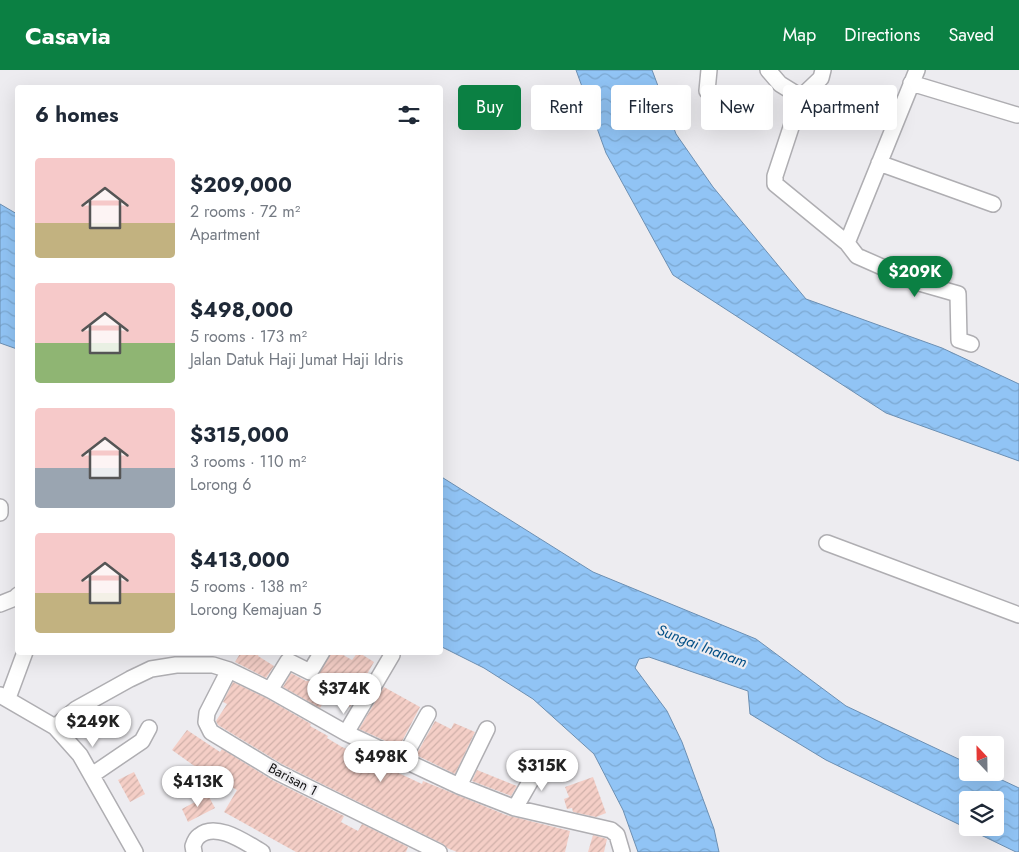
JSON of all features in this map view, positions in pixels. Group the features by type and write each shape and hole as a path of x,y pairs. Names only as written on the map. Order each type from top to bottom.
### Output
{"street":[{"path":"708,85 709,70"},
{"path":"768,70 783,86"},
{"path":"813,85 821,78 823,70"},
{"path":"847,243 914,77 1017,115"},
{"path":"790,130 775,176 775,184 847,243 857,256 916,282 958,294 959,340 971,344"},
{"path":"879,164 993,204"},
{"path":"0,507 0,514"},
{"path":"827,543 1019,615"},
{"path":"0,604 15,599"},
{"path":"24,655 4,696 55,727 80,755 135,852"},
{"path":"270,690 288,661 310,672 320,655"},
{"path":"346,733 392,655"},
{"path":"55,727 76,710 130,679 150,670 217,659 229,670 270,690 346,733 459,786 516,808 611,830 617,835 622,852"},
{"name":"Barisan 1","path":"229,670 207,713 206,722 211,732 277,772 438,852"},
{"path":"403,759 428,714"},
{"path":"92,775 142,741 149,728"},
{"path":"459,786 487,729"},
{"path":"516,808 542,760"},
{"path":"193,849 199,836 209,831 222,831 262,852"}],"water":[{"path":"576,70 652,70 658,85 611,85 611,130 674,130 713,187 806,299 942,348 1019,384 1019,461 886,413 673,275 606,153 598,130 601,130 601,85 581,85"},
{"path":"0,204 15,213 15,348 0,343"},
{"name":"Sungai Inanam","path":"443,478 593,572 756,639 846,706 959,759 959,781 1004,781 1019,788 1019,852 983,836 1004,836 1004,791 959,791 959,824 826,760 750,714 748,691 649,657 639,659 635,668 667,711 682,742 714,829 719,852 638,852 623,810 594,754 533,699 484,668 443,648"}],"building":[{"path":"239,655 258,655 274,666 266,678 235,662"},
{"path":"329,655 343,655 352,660 356,655 363,655 374,662 366,676 368,677 350,707 329,695 320,708 283,687 291,673 306,681 315,680"},
{"path":"233,682 266,698 311,724 310,726 328,736 327,738 342,747 360,755 362,751 392,765 390,769 422,784 423,781 506,815 570,831 565,852 457,852 282,764 218,725 216,721 227,704 223,702"},
{"path":"384,687 420,707 399,747 359,729"},
{"path":"435,721 451,729 454,723 475,732 455,774 416,755"},
{"path":"187,730 220,752 222,749 272,780 344,816 341,822 358,831 362,824 408,847 406,852 296,852 224,812 237,790 193,765 172,750"},
{"path":"477,770 517,786 511,796 472,781"},
{"path":"134,772 145,794 130,802 118,780"},
{"path":"593,777 606,813 596,817 573,812 572,808 567,809 564,799 569,797 565,787"},
{"path":"208,795 215,808 188,822 182,809"},
{"path":"593,835 607,839 604,852 588,852"}]}
